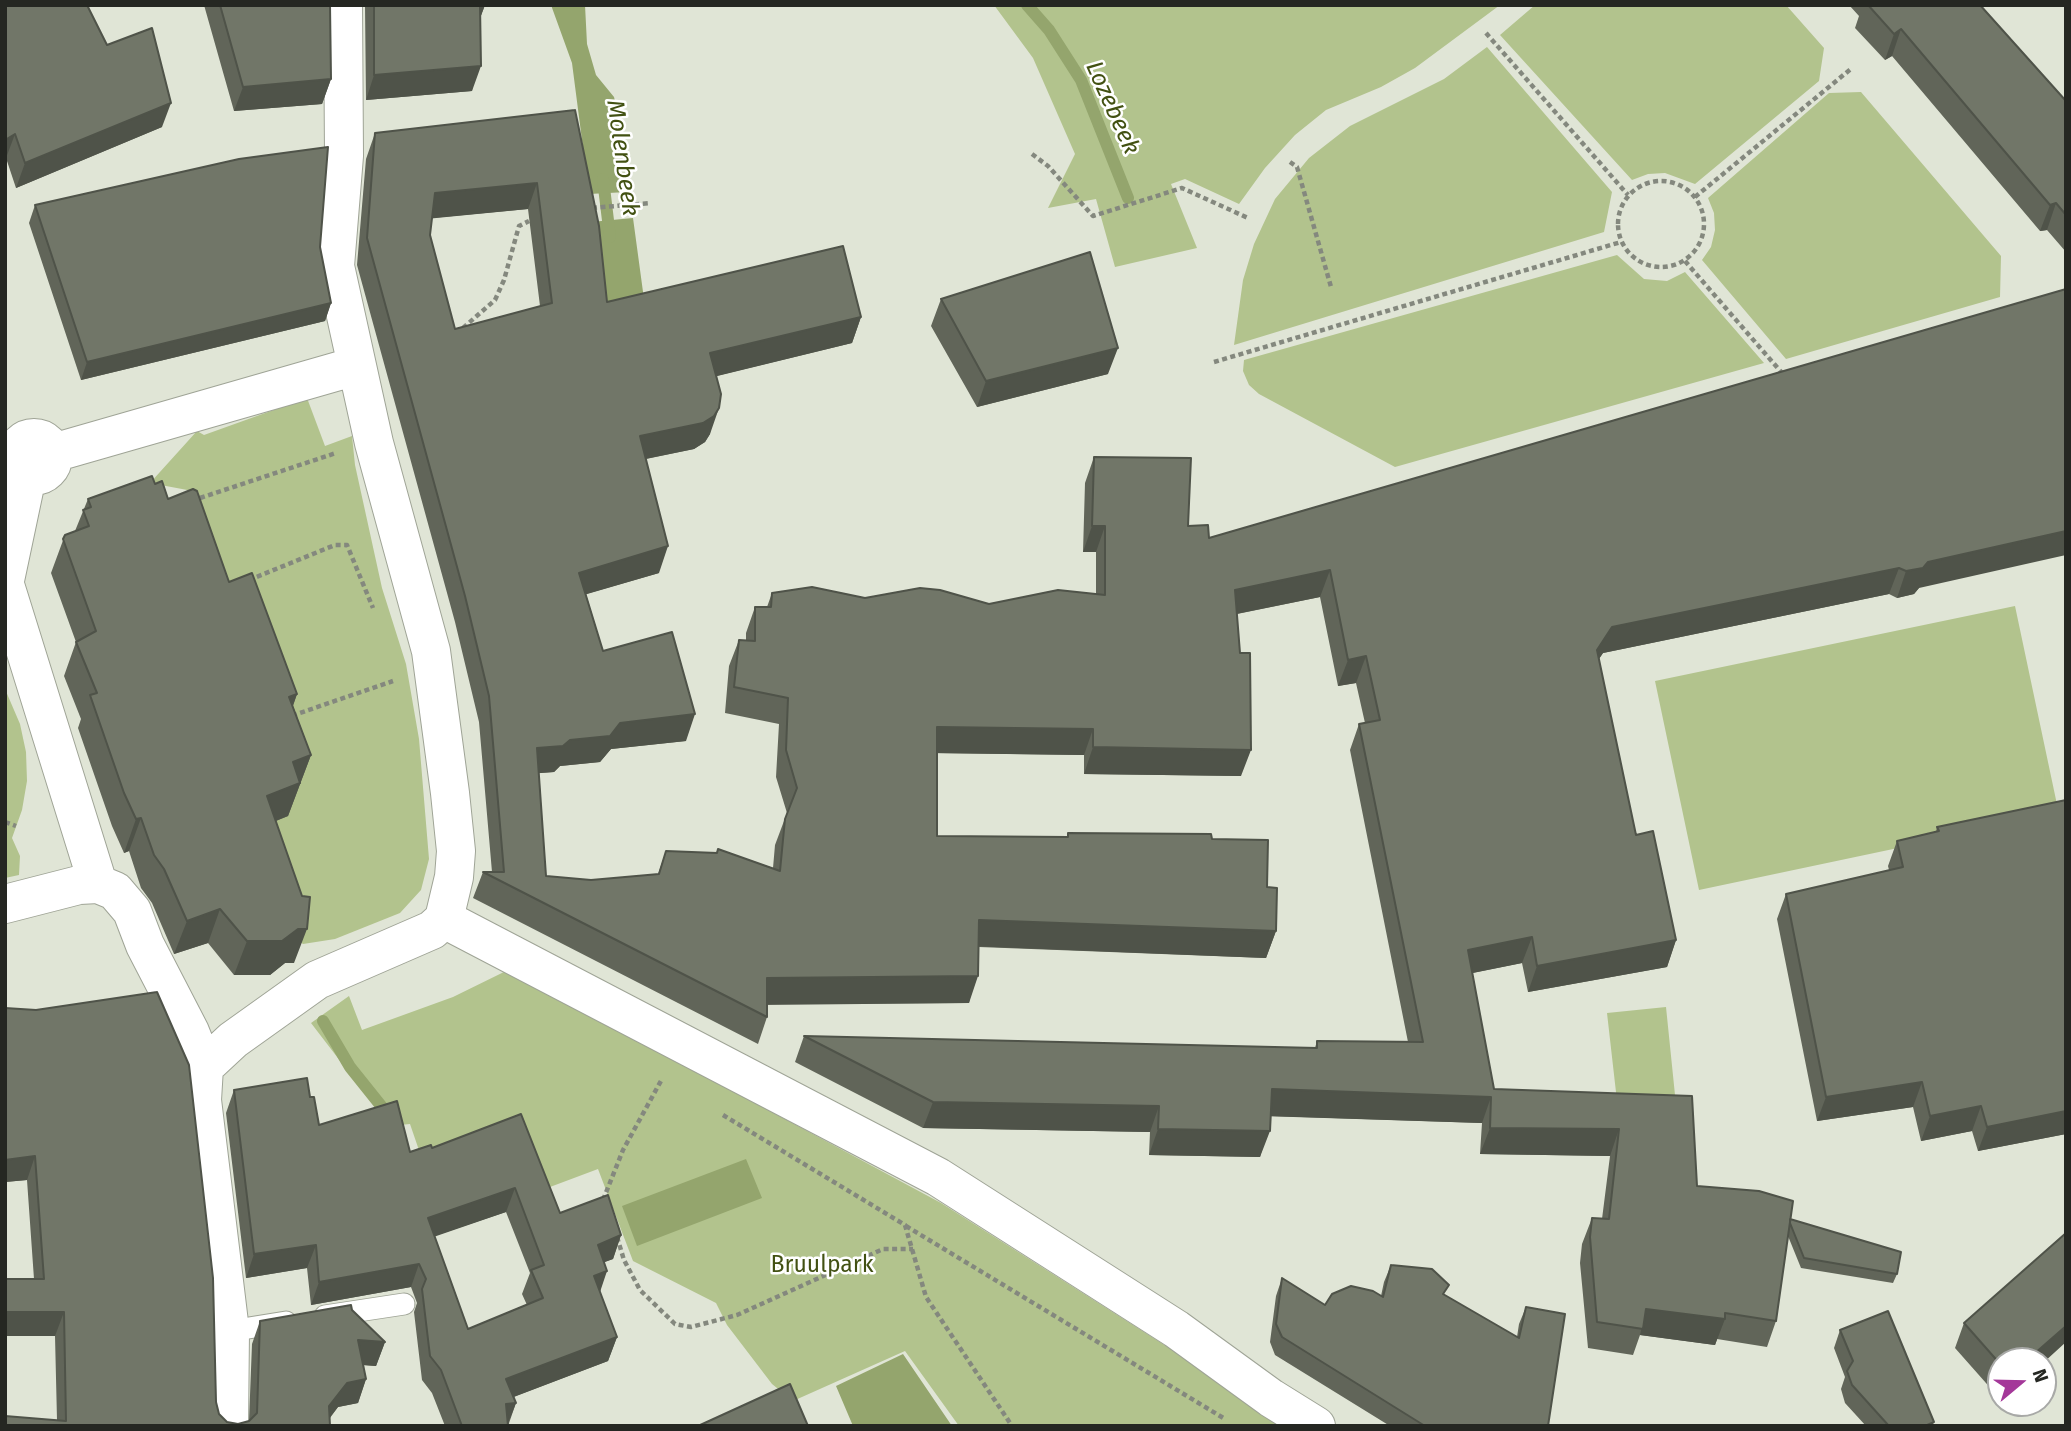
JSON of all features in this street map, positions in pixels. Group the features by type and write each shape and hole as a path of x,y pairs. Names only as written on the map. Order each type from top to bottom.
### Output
{"street":[{"path":"204,1068 233,1040 317,980 413,939 444,919 454,877 456,851 433,668 374,443 335,266 344,156 343,5"},
{"path":"98,884 5,582 21,451 98,439 356,366"},
{"path":"5,904 79,885 98,884 122,897 132,911 145,946 190,1031 204,1068 202,1100 230,1331 229,1426"},
{"path":"444,919 938,1177 1176,1329 1271,1398 1316,1426"}],"lane":[{"path":"230,1331 404,1304"}],"path":[{"path":"1486,33 1628,195"},
{"path":"1695,197 1852,68"},
{"path":"1032,154 1048,166 1093,216 1182,187 1248,218"},
{"path":"1290,162 1297,167 1331,287"},
{"path":"1657,181 1672,182 1695,197 1702,211 1704,229 1700,243 1685,261 1671,267 1650,267 1636,260 1621,242 1618,216 1628,195 1640,185 1657,181"},
{"path":"581,209 651,203"},
{"path":"452,335 495,300 504,280 519,226 529,221"},
{"path":"1214,362 1621,242"},
{"path":"1685,261 1782,373"},
{"path":"200,498 374,443"},
{"path":"244,582 335,545 347,545 376,617"},
{"path":"290,703 295,715 433,668"},
{"path":"5,822 16,826"},
{"path":"650,1072 674,1085"},
{"path":"602,1204 623,1150 662,1078"},
{"path":"720,1113 1235,1426"},
{"path":"905,1225 926,1297 1012,1426"},
{"path":"612,1226 624,1260 639,1290 675,1324 691,1327 737,1315 883,1249 913,1249"}],"green space":[{"path":"994,5 1500,5 1415,68 1381,87 1326,110 1295,135 1265,168 1239,204 1185,179 1171,184 1197,248 1115,267 1096,199 1048,208 1075,154 1033,58"},
{"path":"1535,5 1786,5 1824,48 1819,81 1695,184 1665,173 1648,174 1632,180 1500,35"},
{"path":"1487,47 1612,192 1604,232 1234,345 1243,280 1254,244 1275,199 1309,158 1350,126 1444,79"},
{"path":"1861,92 2001,256 2000,297 1786,359 1702,260 1711,247 1715,230 1714,213 1708,198 1829,93"},
{"path":"1617,255 1644,279 1667,281 1685,272 1764,363 1395,467 1259,394 1249,385 1243,371 1244,360"},
{"path":"307,398 325,446 352,436 355,465 382,588 406,664 419,739 429,859 421,890 400,913 335,939 303,944 297,939 185,525 206,517 198,492 150,483 197,431 204,435"},
{"path":"2015,606 2059,814 1699,890 1655,681"},
{"path":"5,689 20,724 26,752 27,781 22,810 12,838 20,856 19,875 5,878"},
{"name":"Bruulpark","path":"508,970 941,1203 1292,1426 959,1426 905,1351 793,1401 772,1384 727,1325 716,1303 633,1261 598,1169 550,1187 525,1124 422,1159 410,1124 390,1126 311,1023 349,996 362,1030 453,997"},
{"path":"1666,1007 1675,1095 1617,1101 1607,1013"}],"water":[{"path":"551,5 585,5 587,44 596,75 614,97 620,122 627,192 589,194 572,63"},
{"path":"633,218 646,314 601,324 591,222"},
{"path":"746,1159 762,1198 637,1246 622,1206"},
{"path":"903,1354 952,1426 853,1426 836,1386"}],"building":[{"path":"5,5 87,5 107,45 152,28 171,103 25,163 15,134 5,140"},
{"path":"220,5 330,5 331,79 243,87"},
{"path":"374,5 480,5 481,66 374,75"},
{"path":"1868,5 1980,5 2066,101 2066,215 2056,203 2050,205 1901,29 1894,34"},
{"path":"575,110 599,226 607,302 843,246 861,317 710,353 721,394 719,408 714,416 703,423 640,436 668,546 579,573 603,651 672,632 695,714 620,723 610,736 570,740 563,746 537,748 546,876 591,880 659,874 666,851 717,853 718,849 780,871 785,819 797,788 786,750 788,698 734,687 739,640 755,641 755,607 771,607 772,593 812,587 865,598 920,588 940,590 989,604 1058,590 1105,595 1105,526 1092,526 1094,457 1191,458 1188,526 1208,525 1209,538 2066,289 2066,531 1928,562 1923,568 1906,571 1899,568 1612,627 1597,650 1636,835 1653,831 1676,940 1537,966 1532,937 1468,950 1494,1089 1692,1096 1697,1186 1759,1191 1793,1201 1776,1321 1725,1313 1725,1319 1646,1309 1643,1329 1597,1322 1590,1237 1592,1218 1609,1219 1619,1129 1490,1128 1491,1097 1272,1089 1270,1131 1158,1129 1159,1106 933,1102 804,1036 1317,1048 1317,1041 1423,1042 1359,724 1380,720 1366,656 1348,660 1330,570 1235,590 1240,653 1250,653 1251,750 1093,747 1093,729 937,727 937,836 1211,834 1212,839 1268,840 1267,887 1277,888 1276,931 979,920 978,976 767,978 767,1017 483,872 504,872 489,696 465,596 367,238 375,133","holes":["537,183 552,303 455,329 430,235 435,193"]},
{"path":"328,147 320,247 331,303 87,362 35,205 239,159"},
{"path":"1090,252 1118,348 986,381 941,299"},
{"path":"152,476 155,484 162,481 168,499 193,489 197,491 229,582 252,573 297,694 289,697 311,755 293,762 300,783 267,796 302,896 310,897 307,929 298,929 282,941 247,941 220,909 187,921 164,869 154,855 141,818 136,819 124,793 90,695 97,693 76,642 96,631 63,539 65,535 89,526 83,510 91,507 88,499"},
{"path":"2066,800 2066,1111 1987,1127 1981,1106 1930,1116 1922,1082 1826,1097 1786,894 1903,867 1897,841 1939,831 1937,827"},
{"path":"157,992 189,1065 213,1278 216,1402 219,1414 227,1422 238,1424 249,1421 257,1413 260,1321 351,1305 352,1310 385,1342 358,1340 366,1379 347,1383 329,1406 330,1426 5,1426 5,1416 66,1421 64,1312 5,1312 5,1279 44,1279 35,1156 5,1160 5,1008 36,1010"},
{"path":"307,1078 319,1125 397,1101 410,1152 431,1145 432,1148 521,1114 560,1213 608,1195 621,1235 598,1245 607,1271 594,1276 617,1337 506,1379 516,1403 506,1404 508,1426 462,1426 441,1370 430,1356 422,1289 426,1279 419,1264 319,1282 316,1245 254,1254 234,1090","holes":["515,1188 544,1265 531,1270 543,1298 468,1329 428,1218"]},
{"path":"1790,1219 1901,1252 1897,1274 1804,1258"},
{"path":"2066,1233 2066,1326 2042,1347 1987,1347 1987,1349 1964,1323"},
{"path":"1391,1265 1432,1269 1449,1285 1443,1294 1519,1338 1526,1307 1565,1314 1548,1426 1425,1426 1282,1337 1276,1324 1282,1278 1325,1305 1332,1294 1351,1286 1373,1291 1383,1297"},
{"path":"1888,1311 1934,1422 1925,1426 1889,1426 1852,1385 1847,1371 1853,1361 1840,1330"},
{"path":"790,1384 808,1426 698,1426"}],"waterway":[{"name":"Lozebeek","path":"1027,5 1049,30 1081,80 1128,198"},
{"name":"Molenbeek","path":"603,179 610,237"},
{"name":"Molenbeek","path":"323,1021 350,1067 390,1117"}]}
